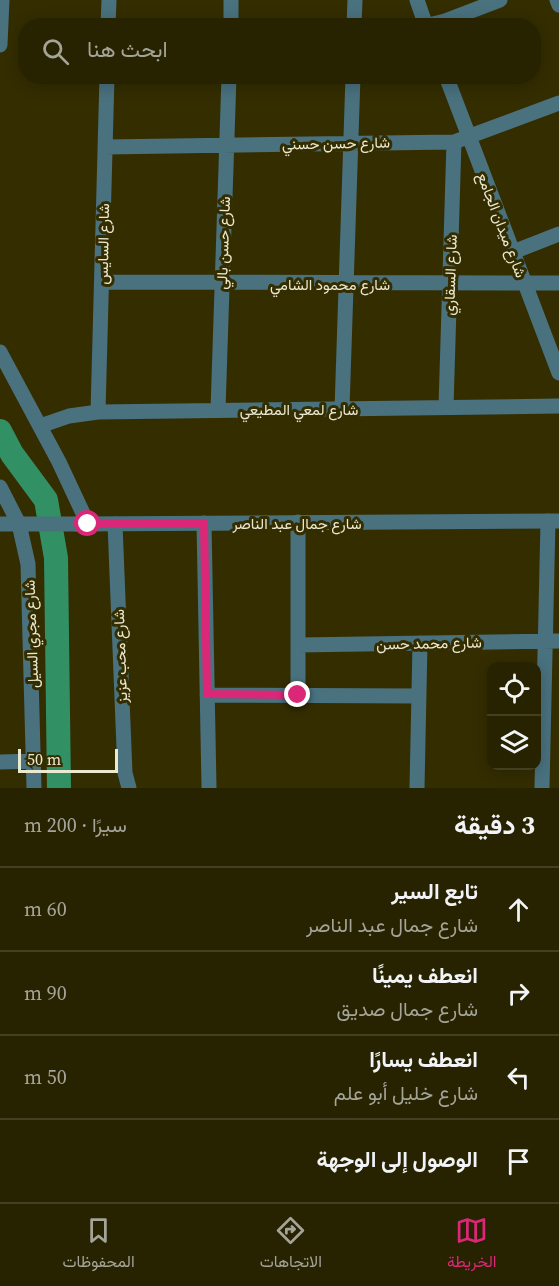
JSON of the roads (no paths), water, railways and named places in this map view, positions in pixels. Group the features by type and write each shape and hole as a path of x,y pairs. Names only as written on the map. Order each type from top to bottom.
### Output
{"street":[{"path":"0,45 2,0"},
{"path":"108,18 109,0"},
{"path":"231,0 231,18"},
{"path":"354,18 355,0"},
{"path":"417,0 423,18"},
{"path":"454,18 500,0"},
{"path":"557,0 559,5"},
{"name":"شارع السايس","path":"99,412 107,84"},
{"name":"شارع حسن بالي","path":"218,410 229,84"},
{"path":"342,409 353,84"},
{"name":"شارع ميدان الجامع","path":"449,84 559,373"},
{"name":"شارع حسن حسني","path":"105,147 454,142 559,103"},
{"name":"شارع السقاري","path":"446,407 454,142"},
{"path":"513,252 559,234"},
{"name":"شارع محمود الشامي","path":"102,282 559,283"},
{"path":"0,352 40,426 82,524"},
{"name":"شارع لمعي المطيعي","path":"40,426 69,416 99,412 559,406"},
{"name":"شارع مجري السيل","path":"0,486 25,524 31,591 34,788"},
{"path":"542,788 552,641 553,521"},
{"name":"شارع جمال عبد الناصر","path":"0,524 553,521"},
{"path":"298,522 298,695"},
{"path":"204,523 209,788"},
{"name":"شارع محب عزيز","path":"115,524 125,773 129,788"},
{"name":"شارع محمد حسن","path":"298,645 552,641"},
{"path":"417,788 420,643"},
{"path":"207,694 419,696"},
{"path":"0,762 35,761"}],"waterway":[{"path":"0,431 12,454 46,500 56,558 59,788"}]}
